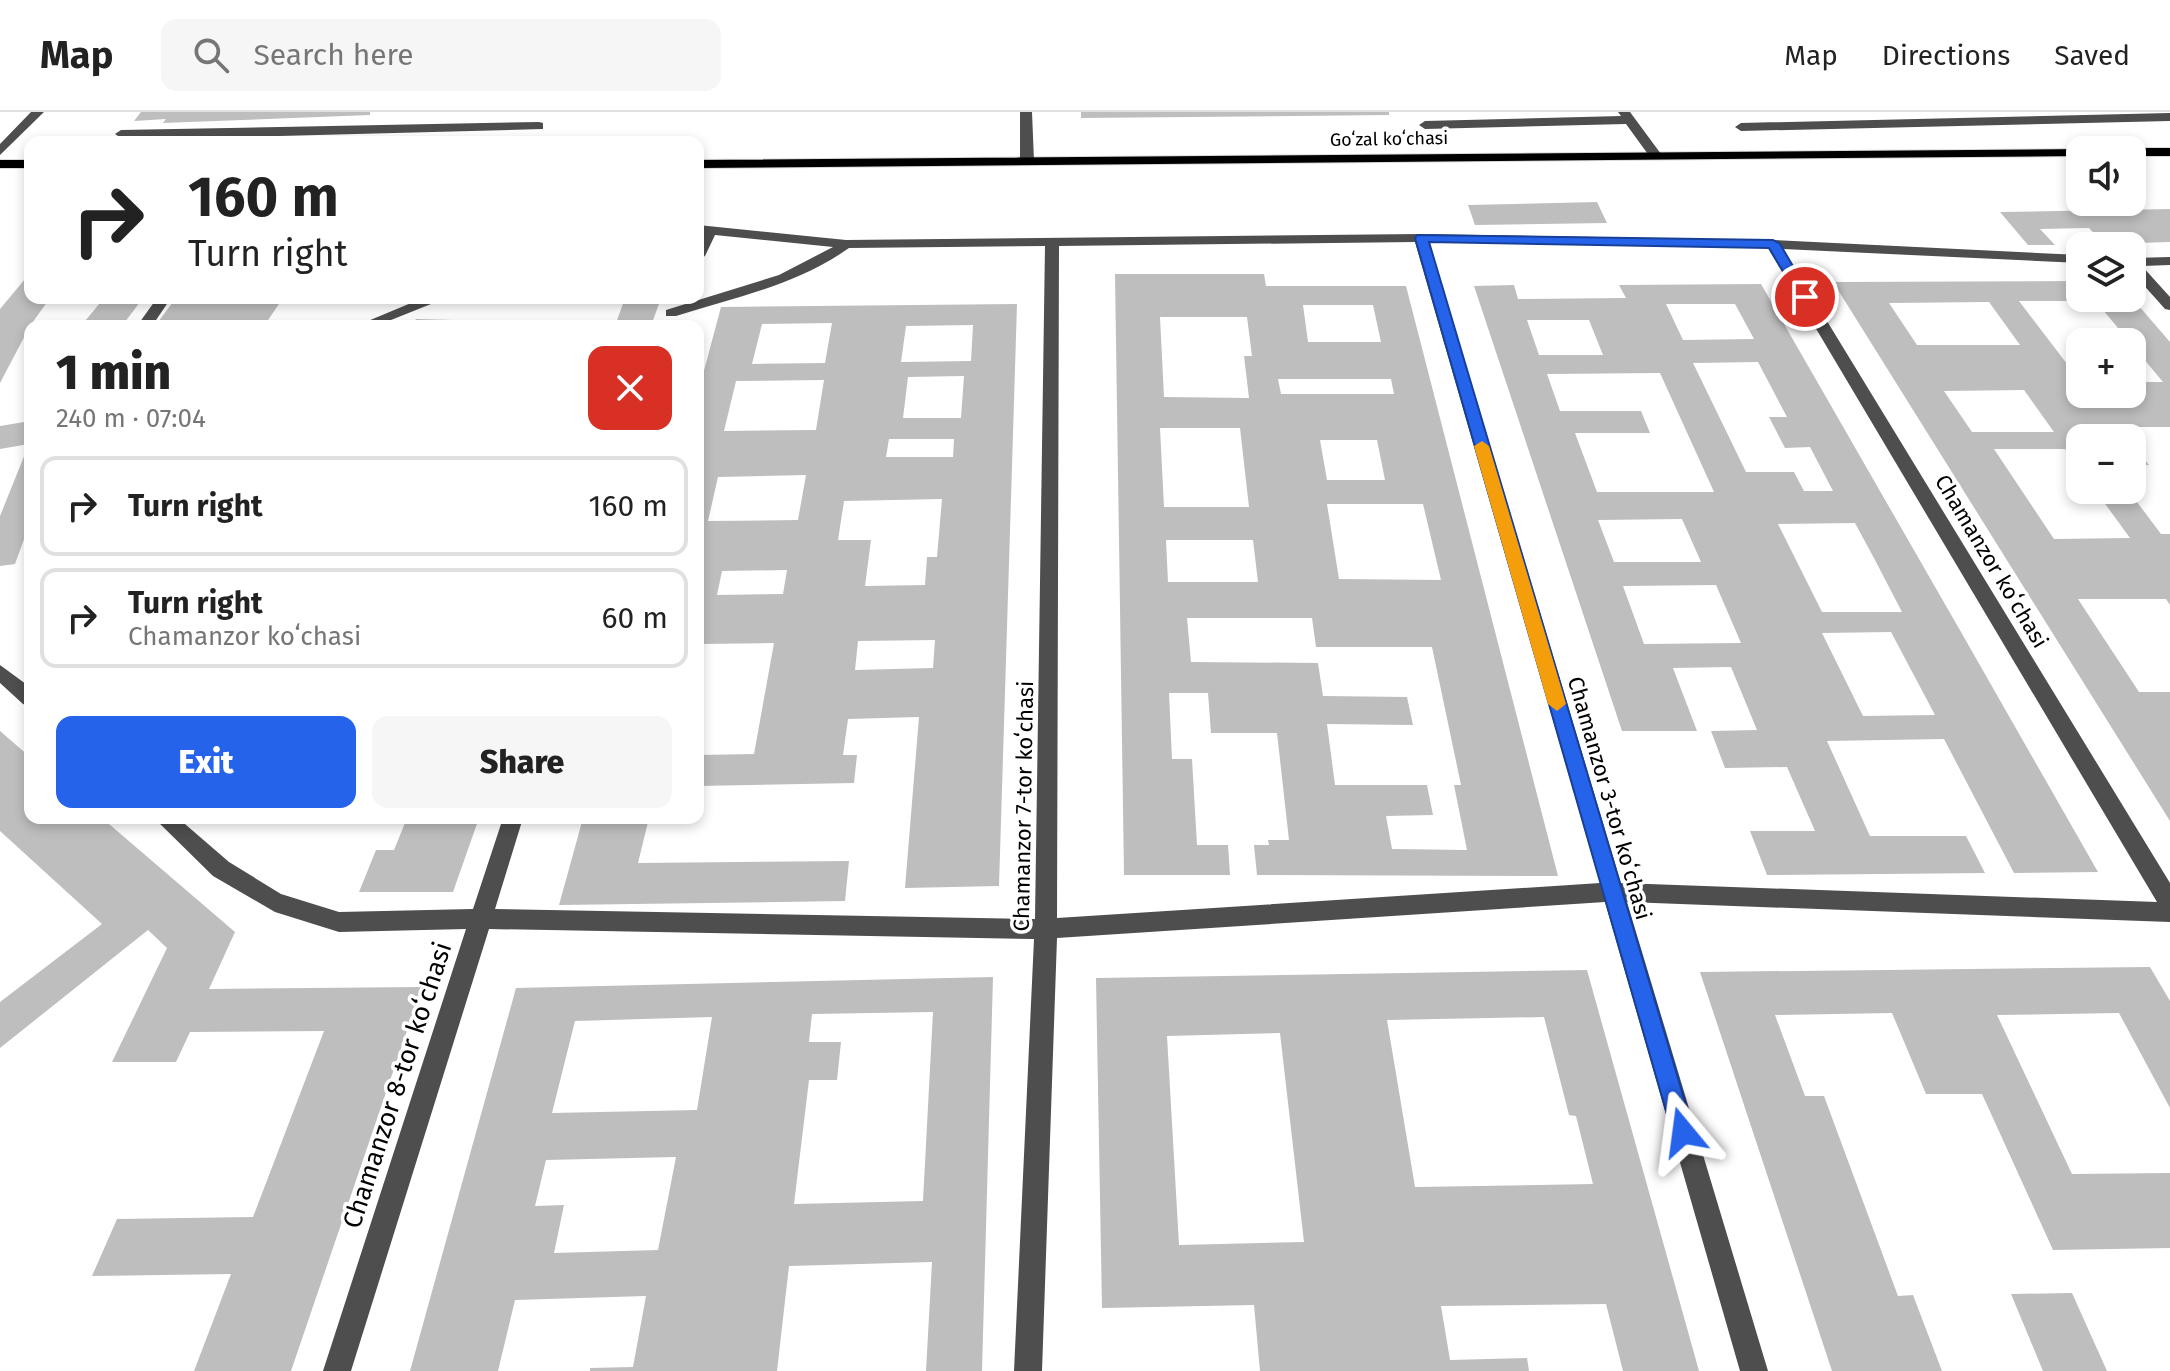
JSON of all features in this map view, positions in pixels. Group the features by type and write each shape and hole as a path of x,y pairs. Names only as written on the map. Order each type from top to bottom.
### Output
{"main road":[{"name":"Goʻzal koʻchasi","path":"704,164 2066,152"},
{"path":"2146,152 2170,152"},
{"path":"0,164 24,164"}],"street":[{"path":"0,151 38,112"},
{"path":"1026,112 1027,161"},
{"path":"1741,127 2130,115 2170,117"},
{"path":"1425,125 1627,116 1655,154"},
{"path":"296,136 539,126"},
{"path":"121,134 222,136"},
{"path":"704,230 846,244 1421,238 1773,244 2066,258"},
{"name":"Chamanzor 3-tor koʻchasi","path":"1421,238 1754,1371"},
{"name":"Chamanzor 7-tor koʻchasi","path":"1028,1371 1046,929 1052,240"},
{"path":"669,319 788,279 812,268 846,244"},
{"name":"Chamanzor koʻchasi","path":"1773,244 2170,903"},
{"path":"2146,262 2170,261"},
{"path":"2146,278 2170,306"},
{"path":"377,320 417,304"},
{"path":"0,672 24,694"},
{"path":"171,824 221,869 275,902 339,922 482,919 1046,929 1612,892 2170,912"},
{"name":"Chamanzor 8-tor koʻchasi","path":"337,1371 511,824"}],"building":[{"path":"141,112 370,112 370,115 163,123 166,119 134,121"},
{"path":"1081,112 1389,112 1389,115 1081,118"},
{"path":"1597,202 1607,223 1475,225 1468,205"},
{"path":"2146,209 2170,209 2170,242 2146,243 2146,232 2040,229 2055,245 2028,245 2000,212 2066,211 2066,216 2146,216"},
{"path":"1115,274 1264,274 1266,286 1406,286 1558,876 1257,875 1254,845 1269,845 1268,840 1289,840 1277,733 1211,733 1208,693 1169,693 1172,759 1192,759 1197,845 1228,845 1230,875 1124,875","holes":["1303,305 1373,305 1381,342 1308,342","1160,317 1247,317 1252,356 1244,356 1249,398 1164,397","1278,379 1391,379 1394,394 1281,394","1160,428 1240,428 1249,507 1164,507","1320,440 1377,440 1385,480 1327,480","1327,504 1423,504 1441,580 1339,579","1166,540 1253,540 1258,582 1168,582","1187,618 1312,618 1316,647 1432,647 1461,785 1454,785 1467,850 1392,849 1386,816 1433,815 1427,785 1335,785 1327,724 1413,725 1407,697 1323,696 1318,663 1191,662"]},
{"path":"24,280 24,304 46,304 34,320 24,320 24,337 0,383 0,309"},
{"path":"2066,281 2066,301 2019,301 2066,363 2066,408 2146,408 2146,382 2163,382 2146,362 2146,328 2118,328 2105,312 2144,312 2170,342 2170,427 2066,424 2066,450 1994,449 2054,539 2130,538 2105,504 2138,504 2161,534 2170,534 2170,605 2166,599 2078,599 2139,692 2170,692 2170,821 1833,282","holes":["1989,302 2020,345 1917,345 1889,303","2024,390 2054,432 1972,432 1944,391"]},
{"path":"1761,284 2098,872 2014,873 1944,739 1827,741 1870,836 1966,836 1985,873 1767,875 1750,831 1815,831 1787,767 1725,768 1711,731 1757,730 1731,667 1673,668 1697,731 1622,731 1474,286 1514,285 1518,299 1626,298 1619,285","holes":["1666,304 1735,304 1754,339 1683,340","1527,320 1589,320 1603,355 1539,355","1758,362 1787,417 1769,417 1785,448 1810,447 1833,491 1804,491 1794,472 1746,472 1693,363","1660,373 1714,492 1597,492 1575,433 1650,433 1641,411 1560,411 1547,374","1682,519 1701,562 1614,562 1598,520","1855,523 1902,612 1822,612 1778,524","1716,585 1741,643 1644,644 1623,586","1891,632 1935,715 1863,716 1822,633"]},
{"path":"99,304 138,304 126,320 86,320"},
{"path":"172,304 279,304 268,320 160,320"},
{"path":"623,304 659,304 653,320 617,320"},
{"path":"1017,304 999,886 905,888 919,717 848,719 843,755 857,755 854,783 704,786 704,755 754,754 774,643 704,644 704,371 721,307","holes":["832,323 825,363 752,364 762,324","973,325 971,361 901,362 906,326","964,376 961,418 903,418 908,377","824,380 816,430 724,431 736,381","889,439 954,439 953,457 886,457","806,475 798,520 708,521 718,477","942,499 937,557 927,557 925,585 865,586 871,540 838,540 844,501","787,570 783,594 717,595 722,571","935,640 933,668 855,670 858,641"]},
{"path":"24,422 24,445 0,449 0,426"},
{"path":"24,456 24,539 15,564 0,566 0,516"},
{"path":"0,731 24,752 24,824 109,824 235,932 209,989 422,987 291,1371 194,1371 231,1274 92,1276 117,1219 253,1217 324,1031 190,1032 176,1062 112,1062 167,948 148,930 0,1048 0,1002 102,924 0,831"},
{"path":"405,824 477,824 453,892 359,892 376,850 394,850"},
{"path":"581,824 648,824 638,863 849,861 845,901 559,905"},
{"path":"2150,967 2170,1001 2170,1108 2119,1013 1997,1015 2072,1174 2170,1173 2170,1248 2053,1250 1982,1094 1926,1094 1892,1013 1775,1015 1805,1096 1824,1096 1898,1296 1913,1295 1942,1371 1832,1371 1700,972"},
{"path":"1587,970 1699,1371 1623,1371 1606,1304 1441,1306 1450,1360 1527,1358 1529,1371 1260,1371 1254,1305 1102,1308 1096,978","holes":["1544,1017 1569,1115 1576,1116 1593,1184 1415,1187 1387,1020","1280,1033 1304,1242 1179,1245 1167,1036"]},
{"path":"993,977 982,1371 926,1371 932,1262 789,1266 777,1371 590,1371 590,1368 633,1367 646,1296 515,1300 498,1371 410,1371 516,988","holes":["933,1012 923,1201 794,1204 809,1080 837,1080 841,1042 809,1042 812,1014","712,1017 697,1110 552,1113 575,1021","676,1157 658,1250 554,1253 564,1205 535,1206 546,1160"]},
{"path":"2072,1293 2107,1371 2043,1371 2011,1294"}],"slow traffic":[{"path":"1482,446 1557,704"}],"route":[{"path":"1683,1132 1421,238 1773,244 1805,297"}]}
